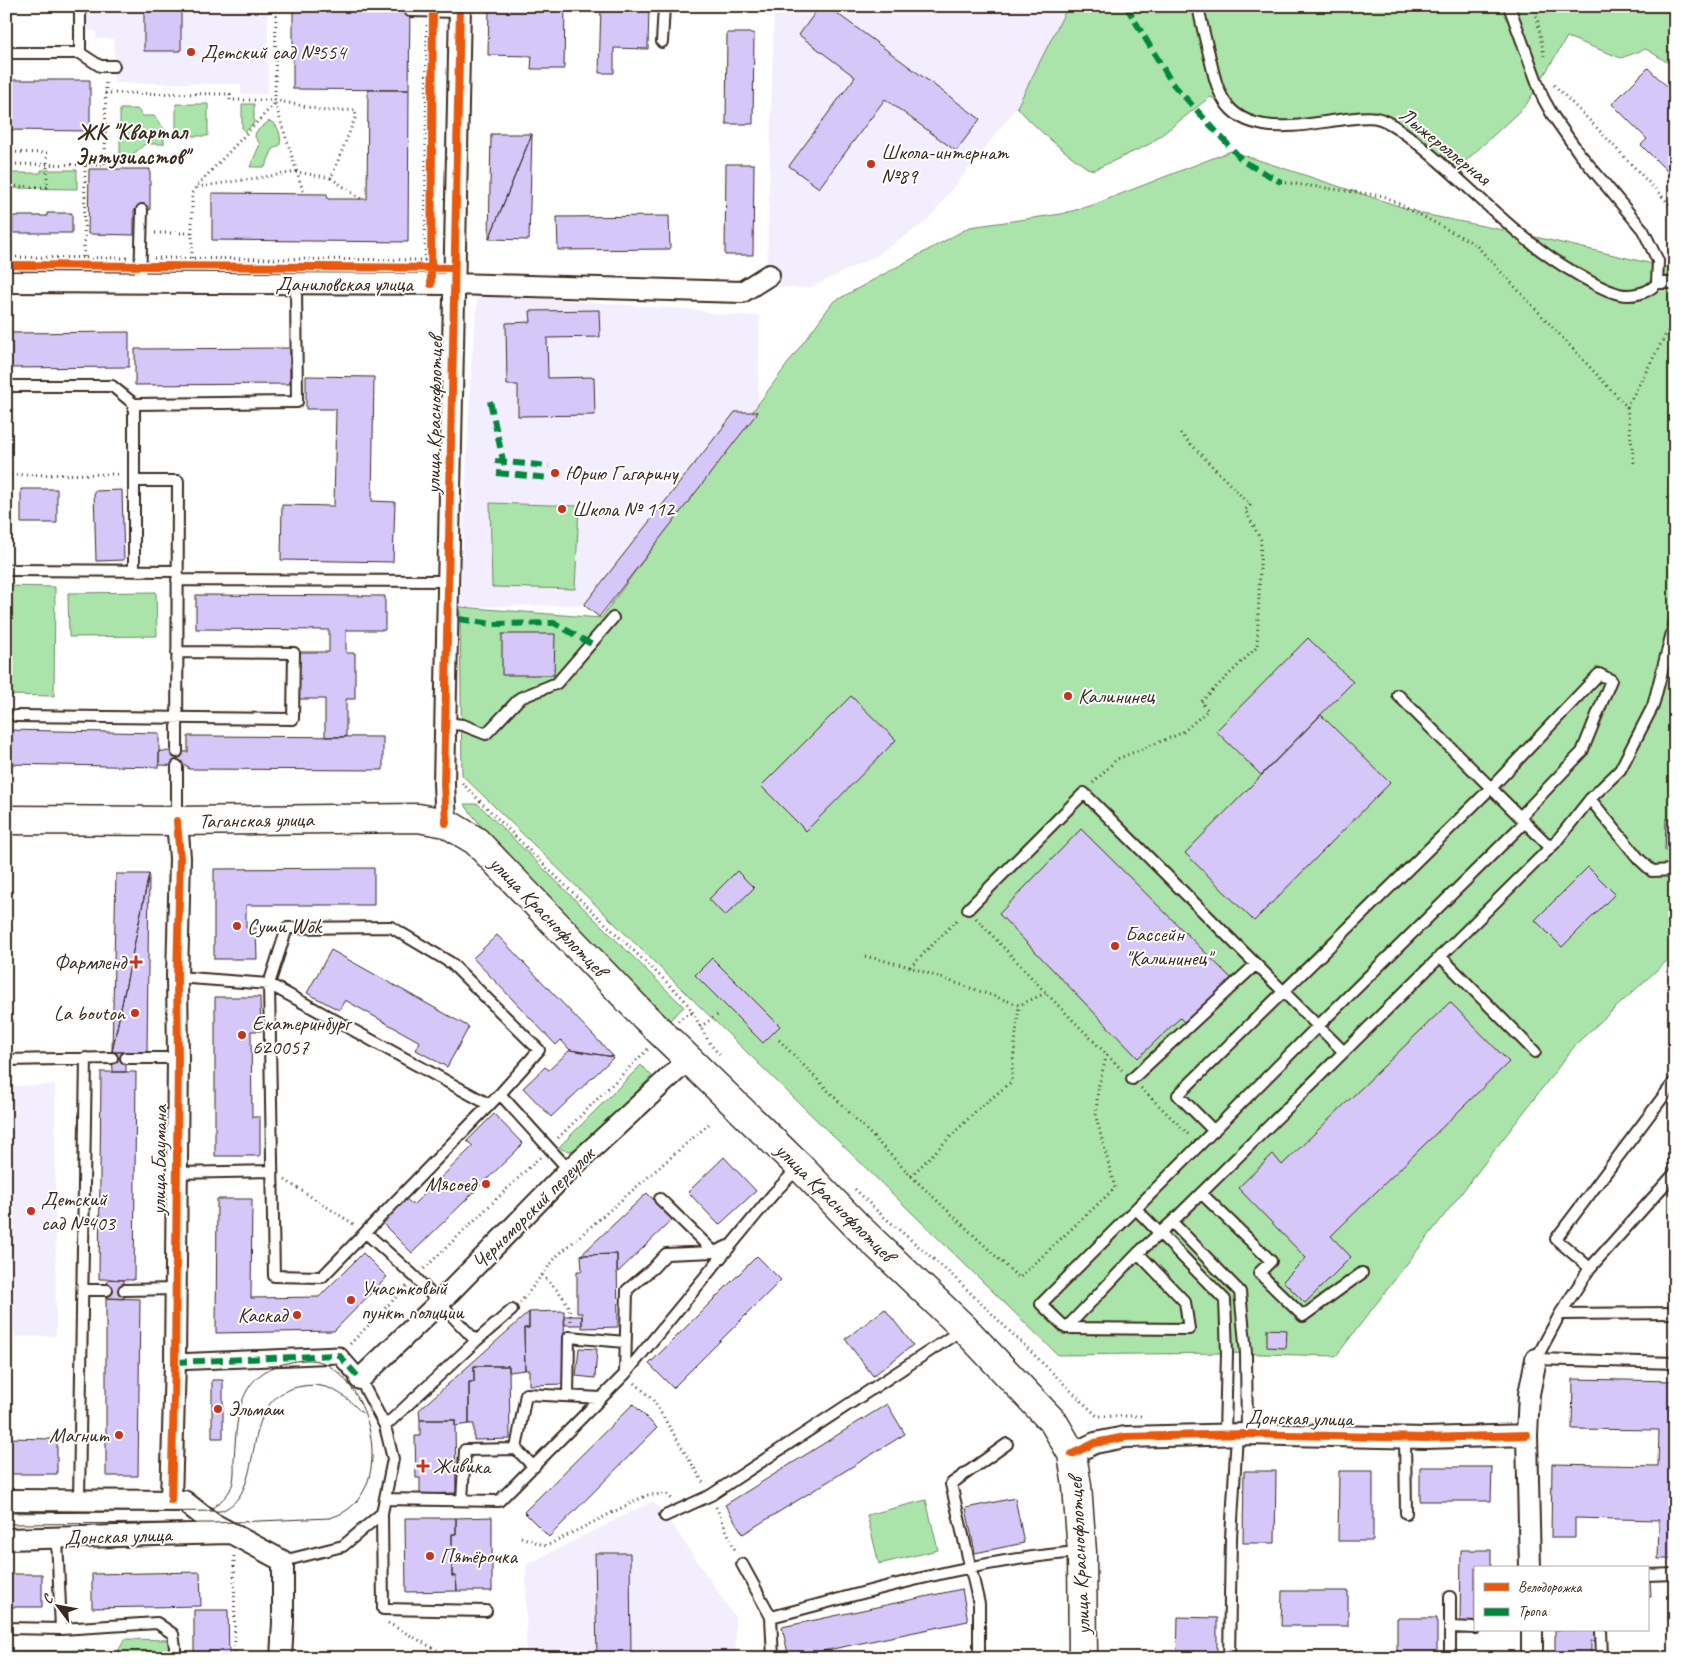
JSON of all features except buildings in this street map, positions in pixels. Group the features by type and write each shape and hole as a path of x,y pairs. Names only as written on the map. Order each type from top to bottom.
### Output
{"main road":[{"name":"Таганская улица","path":"6,820 177,821 418,818 446,823"},
{"name":"улица Краснофлотцев","path":"446,823 476,841 663,1035 800,1167 860,1229 964,1328 1054,1423 1072,1454 1077,1486 1082,1552 1083,1658"}],"street":[{"name":"улица Краснофлотцев","path":"446,823 444,784 445,723 460,9"},
{"name":"Даниловская улица","path":"6,282 141,269 296,284 454,284 742,292 770,274"},
{"name":"улица Баумана","path":"171,1500 175,1362 180,858 177,821"},
{"name":"Черноморский переулок","path":"360,1379 569,1170 688,1060"},
{"path":"175,1362 339,1355 360,1379"},
{"path":"1530,1566 1527,1435 1529,1394 1536,1359"},
{"name":"Донская улица","path":"1072,1454 1095,1443 1125,1437 1237,1434 1405,1437 1527,1435"},
{"name":"Донская улица","path":"6,1500 171,1500"},
{"path":"171,1500 184,1501 212,1523 283,1561 281,1658"},
{"name":"Донская улица","path":"6,1539 229,1533"},
{"path":"1532,1632 1532,1658"}],"lane":[{"path":"80,6 80,54"},
{"path":"662,42 664,6"},
{"name":"Лыжероллерная","path":"1198,6 1214,80 1220,96 1227,107 1240,116 1252,122 1271,126 1299,125 1363,117 1374,117 1384,120 1400,130 1425,151 1518,233 1566,267 1600,287 1621,295 1638,294 1652,289 1657,283 1675,283"},
{"path":"1509,6 1544,98 1553,116 1579,153 1643,230 1658,261 1657,283"},
{"path":"410,11 430,12 460,9"},
{"path":"6,53 80,54 100,66 110,66"},
{"path":"141,269 142,210"},
{"path":"6,386 112,386 134,404 297,402 296,284"},
{"path":"134,404 134,571"},
{"path":"134,477 178,481 177,752"},
{"path":"6,570 134,571 177,575 448,581"},
{"path":"445,723 463,725 486,734 520,698 557,683 613,618"},
{"path":"1066,1328 1138,1253 1172,1222 1550,848 1590,798 1620,770 1653,706 1675,621"},
{"path":"16,716 294,719 294,653 177,652"},
{"path":"1138,1253 1185,1302 1189,1329 1066,1328 1041,1304 1214,1131 1522,820 1582,752 1612,680 1599,674 1490,788 1178,1095 1214,1131"},
{"path":"1398,695 1550,848"},
{"path":"177,766 177,821"},
{"path":"968,909 1084,793 1344,1052"},
{"path":"1590,798 1639,859 1652,871 1675,870"},
{"path":"391,927 451,962 539,1050 500,1094 488,1104 322,1277 274,1276 269,984 287,928 391,927"},
{"path":"1440,956 1535,1052"},
{"path":"1132,1079 1255,965"},
{"path":"178,977 269,984 488,1104"},
{"path":"79,1500 86,1058"},
{"path":"6,1060 112,1058"},
{"path":"126,1058 178,1058"},
{"path":"1590,1268 1556,1238 1675,1081"},
{"path":"500,1094 569,1170"},
{"path":"385,1499 499,1501 625,1374 774,1193 800,1167"},
{"path":"176,1174 272,1171"},
{"path":"1675,1174 1590,1268 1560,1314 1536,1359 1675,1363"},
{"path":"1201,1193 1271,1261 1260,1273 1303,1316 1362,1273"},
{"path":"660,1199 714,1252"},
{"path":"1136,1209 1225,1300 1227,1353 1237,1434"},
{"path":"1172,1222 1240,1292 1246,1353 1237,1434 1231,1538 1229,1658"},
{"path":"366,1233 415,1277 476,1341"},
{"path":"625,1374 627,1290 666,1254 714,1252 732,1244"},
{"path":"124,1290 176,1289"},
{"path":"83,1290 108,1290"},
{"path":"385,1426 512,1310"},
{"path":"1560,1314 1675,1313"},
{"path":"665,1516 711,1495 964,1328"},
{"path":"568,1396 569,1337 625,1342"},
{"path":"360,1379 385,1426 392,1459 382,1513 383,1609 486,1610"},
{"path":"516,1449 526,1394 601,1398"},
{"path":"1405,1437 1406,1513"},
{"path":"980,1658 979,1604 951,1484 1007,1444"},
{"path":"462,1500 465,1450 516,1449 534,1466"},
{"path":"283,1561 343,1546 382,1513"},
{"path":"57,1538 61,1630"},
{"path":"771,1617 970,1567 1046,1554 1082,1552"},
{"path":"742,1564 771,1617 773,1658"},
{"path":"1648,1575 1675,1574"},
{"path":"1450,1597 1450,1658"},
{"path":"6,1628 61,1630 157,1623 173,1634 175,1658"},
{"path":"1450,1627 1474,1628"},
{"path":"1601,1632 1602,1658"}],"path":[{"path":"276,6 275,102 304,194"},
{"path":"1535,6 1545,61"},
{"path":"6,257 84,257 141,269 192,258 425,264 431,268 430,12"},
{"path":"6,164 105,165 105,93 110,66"},
{"path":"1548,79 1675,210"},
{"path":"105,93 230,94 230,100 275,102 326,110 354,110 356,116 330,178"},
{"path":"192,258 192,193 275,102"},
{"path":"6,152 47,153 47,187 6,186"},
{"path":"84,257 85,164"},
{"path":"196,187 297,172 330,178 361,199"},
{"path":"1281,182 1384,196 1474,244 1627,407"},
{"path":"141,233 192,233"},
{"path":"6,265 141,269 425,264"},
{"path":"1634,464 1627,407 1675,317"},
{"path":"1084,793 1117,759 1182,733 1208,710 1201,702 1257,646 1261,540 1245,510 1250,505 1180,433"},
{"path":"6,475 134,477"},
{"path":"461,782 543,864 680,995 689,1005 710,1046 724,1060"},
{"path":"910,967 968,909 1046,993 1122,1069"},
{"path":"865,956 910,967 1019,1005 1046,993"},
{"path":"911,1176 975,1112 1011,1082 1019,1005"},
{"path":"700,1027 719,1014"},
{"path":"339,1355 415,1277 663,1035"},
{"path":"779,1040 911,1176 1019,1278 1116,1188 1096,1117 1098,1088 1107,1054"},
{"path":"1146,1093 1200,1145"},
{"path":"525,1298 557,1256 709,1124"},
{"path":"272,1171 366,1233"},
{"path":"848,1182 876,1210 953,1276 1097,1416 1146,1416"},
{"path":"542,1275 566,1300 571,1316 571,1325"},
{"path":"625,1374 652,1400 711,1495 742,1564"},
{"path":"521,1537 546,1546 647,1495 666,1494 681,1508"},
{"path":"234,1555 235,1658"},
{"path":"385,1622 451,1658"}],"shaded area":[{"name":"Детский сад №554","path":"85,6 268,6 268,94 241,94 241,84 114,83 114,39 96,39 96,31 85,31"},
{"name":"Школа-интернат №89","path":"774,6 1068,6 1017,107 928,220 876,256 809,288 768,287 769,274 767,263"},
{"name":"Школа № 112","path":"478,294 760,316 758,412 734,412 584,605 460,607 471,367"},
{"name":"Детский сад №403","path":"55,1085 56,1336 6,1337 6,1086"},
{"path":"653,1501 674,1527 735,1617 736,1658 526,1658 526,1565"}],"green space":[{"path":"1068,6 1620,6 1631,12 1637,6 1675,6 1675,67 1646,49 1621,58 1567,37 1526,105 1454,172 1382,113 1280,129 1210,97 1150,144 1094,170 1087,168 1059,147 1017,107"},
{"path":"176,104 208,104 208,136 176,136"},
{"path":"242,104 254,104 254,123 245,132 242,128"},
{"path":"120,109 137,109 143,116 154,116 164,129 164,144 145,144 131,156 120,156"},
{"path":"269,121 275,124 279,130 280,145 273,149 265,167 250,167 260,144 255,137 256,132"},
{"name":"Калининец","path":"1231,151 1423,214 1518,233 1675,269 1675,956 1669,959 1577,1043 1336,1356 1227,1353 1058,1355 462,775 460,607 601,618 833,302 970,227 1061,214 1090,206"},
{"path":"41,170 77,170 77,189 6,188 6,173 41,173"},
{"path":"490,503 579,506 575,589 492,587"},
{"path":"6,586 55,587 54,696 6,695"},
{"path":"156,592 157,636 69,637 68,593"},
{"path":"464,804 478,804 684,1007 670,1020 499,849"},
{"path":"641,1065 652,1076 581,1147 567,1151 559,1147"},
{"path":"926,1500 938,1550 879,1564 867,1515"},
{"path":"125,1639 170,1640 166,1658 114,1658"},
{"path":"88,1650 94,1658 6,1658 6,1651"}],"tram line":[{"path":"6,1524 212,1523 330,1518 341,1514 361,1495 369,1477 372,1455 370,1433 364,1411 353,1391 340,1374 324,1363 306,1360 287,1363 270,1369 258,1377 249,1387 239,1413 232,1486 226,1496 209,1511"},
{"path":"6,1513 221,1511 236,1501 245,1485 259,1425 268,1407 281,1393 303,1386 321,1386 343,1395 362,1413"}],"marked path":[{"path":"1126,6 1172,83 1244,162 1281,182"},
{"path":"490,401 506,474"},
{"path":"495,461 549,466"},
{"path":"497,473 549,478"},
{"path":"459,619 492,624 554,623 591,644"},
{"path":"175,1362 339,1355 360,1379"},
{"path":"773,1654 779,1658"}],"cycle path":[{"path":"431,284 433,6"},
{"path":"446,823 444,784 460,6"},
{"path":"6,265 454,268"},
{"path":"171,1500 175,1362 177,977 180,858 177,821"},
{"path":"1072,1454 1095,1443 1125,1437 1247,1434 1426,1438 1527,1435"}],"place":[{"name":"Детский сад №554","path":"191,52"},
{"name":"Школа-интернат №89","path":"871,164"},
{"name":"Юрию Гагарину","path":"555,473"},
{"name":"Школа № 112","path":"562,509"},
{"name":"Калининец","path":"1068,696"},
{"name":"Суши Wok","path":"237,926"},
{"name":"Бассейн \"Калининец\"","path":"1115,946"},
{"name":"Фармленд","path":"136,962"},
{"name":"La bouton","path":"135,1013"},
{"name":"Екатеринбург 620057","path":"242,1035"},
{"name":"Мясоед","path":"486,1184"},
{"name":"Детский сад №403","path":"31,1211"},
{"name":"Участковый пункт полиции","path":"351,1300"},
{"name":"Каскад","path":"297,1315"},
{"name":"Эльмаш","path":"218,1409"},
{"name":"Магнит","path":"119,1435"},
{"name":"Живика","path":"423,1466"},
{"name":"Пятёрочка","path":"430,1556"}],"district":[{"name":"ЖК \"Квартал Энтузиастов\"","path":"132,144"}]}
